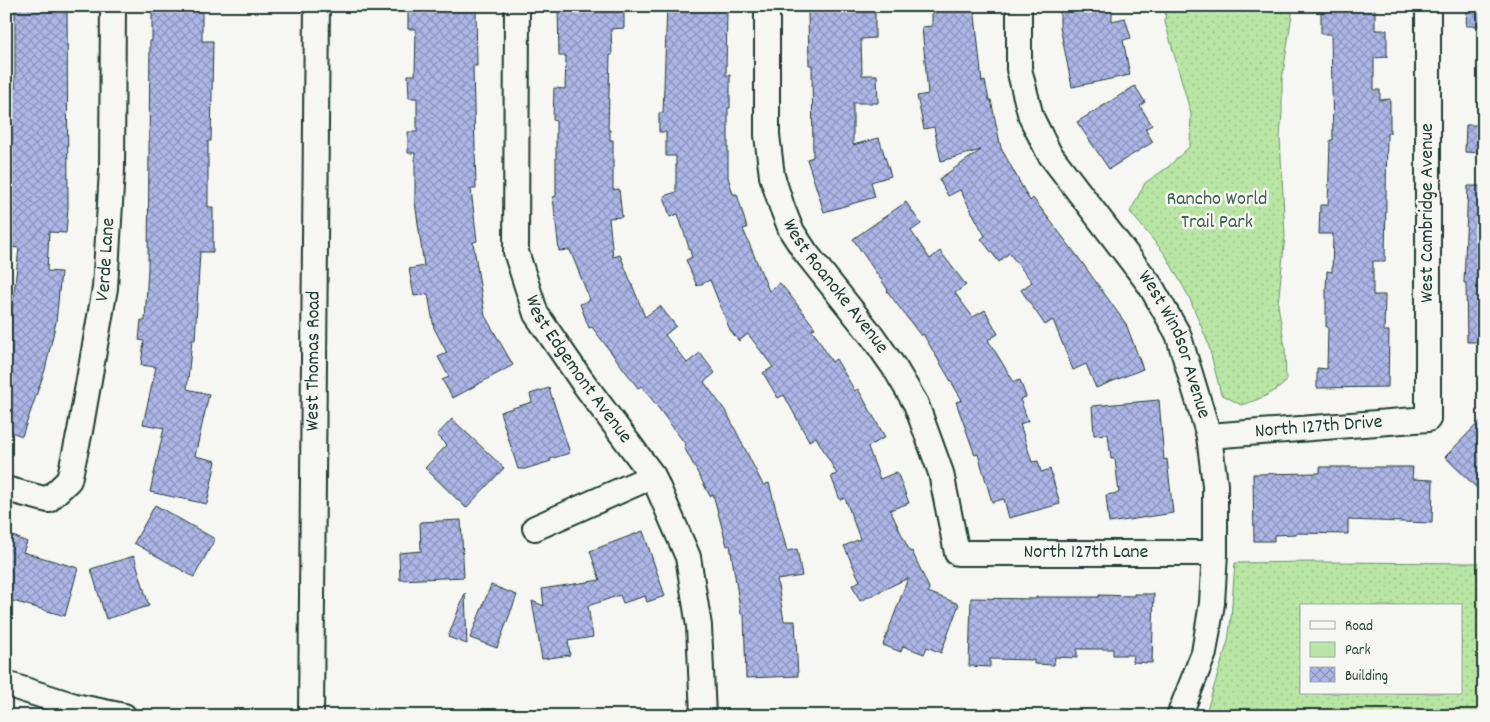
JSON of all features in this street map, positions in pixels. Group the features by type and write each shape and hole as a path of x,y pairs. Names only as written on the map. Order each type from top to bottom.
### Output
{"street":[{"name":"Verde Lane","path":"6,489 48,500 69,480 80,431 105,288 112,170 113,6"},
{"name":"West Thomas Road","path":"310,716 318,6"},
{"name":"West Edgemont Avenue","path":"517,6 516,252 536,314 582,381 654,476 688,558 699,626 703,716"},
{"name":"West Roanoke Avenue","path":"767,6 767,135 772,176 782,207 791,230 806,253 873,337 896,370 916,404 941,473 958,553"},
{"name":"West Windsor Avenue","path":"1019,6 1019,69 1031,117 1049,152 1150,285 1178,334 1210,436 1215,485 1215,554 1212,603 1204,653 1179,716"},
{"name":"West Cambridge Avenue","path":"1428,6 1428,419"},
{"name":"North 127th Drive","path":"1210,436 1428,419"},
{"path":"535,528 654,476"},
{"name":"North 127th Lane","path":"958,553 1215,554"},
{"path":"6,684 75,706 124,716"}],"green space":[{"name":"Rancho World Trail Park","path":"1166,6 1291,6 1292,14 1282,80 1280,137 1285,236 1278,305 1285,347 1286,382 1265,396 1241,405 1221,394 1208,343 1189,297 1165,254 1130,212 1145,183 1168,167 1190,146 1191,114 1165,22"},
{"path":"1235,563 1484,563 1484,716 1205,716 1228,641"}],"building":[{"path":"15,6 67,6 68,208 66,233 49,232 47,271 61,272 56,322 45,370 22,436 6,430 6,328 10,329 19,248 6,247 8,187 6,187 6,142 11,142 11,88 15,88"},
{"path":"152,6 202,6 202,41 213,41 211,141 208,141 208,207 213,207 213,252 200,252 195,340 192,340 187,389 209,394 195,456 216,461 207,504 150,492 164,428 143,424 156,367 141,365 144,341 139,340 141,320 145,321 148,268"},
{"path":"558,6 624,6 624,28 611,29 612,55 610,55 608,130 610,130 610,140 613,140 613,190 619,189 622,217 609,218 613,257 620,255 645,317 660,306 676,326 665,335 687,363 700,353 715,373 704,382 727,413 763,485 769,483 787,551 797,549 802,576 777,580 784,621 795,621 798,676 746,678 744,614 741,614 730,545 727,546 713,494 710,496 684,447 686,445 642,386 638,388 592,327 589,328 580,304 590,300 570,250 559,251 553,197 556,196 556,121 553,120 554,88 565,89 566,56 559,56"},
{"path":"667,6 727,6 726,75 730,75 728,177 733,194 737,194 747,228 743,229 769,291 780,283 793,299 815,328 812,329 832,362 836,359 855,391 858,389 885,437 868,447 880,479 897,472 909,503 890,510 910,552 912,551 929,588 928,592 959,604 941,653 927,647 924,654 903,646 901,652 883,645 908,578 860,601 852,585 860,581 844,546 860,539 845,498 840,500 831,476 837,474 816,437 809,441 784,395 778,398 763,373 773,367 748,334 739,341 730,330 710,280 697,286 686,260 692,257 678,214 670,217 664,196 676,192 676,156 666,156 666,132 659,132 659,113 663,113"},
{"path":"932,6 974,6 982,82 985,81 989,100 991,100 1001,148 1030,201 1033,198 1126,324 1143,369 1096,388 1086,364 1073,370 1053,320 1045,325 1021,290 1032,282 1009,253 999,262 981,239 985,236 960,190 948,196 939,179 981,150 941,161 934,127 924,129 917,96 928,94 922,27 932,26"},
{"path":"1060,6 1112,6 1112,21 1125,18 1131,38 1123,40 1130,75 1072,87 1060,27"},
{"path":"1467,6 1484,6 1484,26 1466,26"},
{"path":"1375,8 1375,30 1387,30 1387,57 1374,58 1374,90 1380,90 1380,100 1390,99 1390,133 1387,133 1385,261 1373,261 1373,295 1385,295 1384,331 1389,331 1388,387 1317,388 1317,368 1327,369 1328,327 1326,327 1326,288 1327,271 1332,272 1333,234 1319,234 1320,205 1328,205 1330,140 1333,140 1331,34 1321,34 1321,9"},
{"path":"408,10 476,10 477,66 473,66 476,189 471,189 477,241 473,242 485,316 513,365 453,398 442,380 449,377 438,357 447,353 434,328 428,294 414,296 409,269 424,266 415,202 415,153 408,153 408,132 417,132 417,98 409,98 408,75 415,75 416,29 408,29"},
{"path":"808,12 875,12 875,38 861,39 862,75 877,75 878,103 853,103 853,145 879,138 891,176 871,182 875,197 824,212 807,159 813,157 812,65 809,65"},
{"path":"1135,86 1145,102 1140,106 1152,125 1145,129 1153,142 1109,169 1077,122"},
{"path":"1466,125 1484,125 1484,153 1465,152"},
{"path":"1468,186 1484,186 1484,342 1467,342 1466,283 1464,283"},
{"path":"906,202 921,224 911,231 930,259 940,251 966,285 955,293 973,317 985,310 998,334 988,340 1014,382 1020,380 1026,397 1020,399 1028,421 1020,424 1032,462 1038,461 1041,472 1050,469 1060,504 1009,518 1004,499 992,502 978,454 975,455 956,402 962,400 923,334 921,336 887,291 853,239"},
{"path":"549,388 570,453 525,469 518,469 500,412 532,402 530,394"},
{"path":"1159,400 1164,460 1167,459 1173,513 1109,523 1106,495 1119,493 1115,459 1111,459 1108,434 1094,435 1092,406"},
{"path":"1484,417 1484,495 1445,457"},
{"path":"452,419 504,468 466,508 425,468 447,445 437,435"},
{"path":"1320,467 1413,467 1412,479 1433,480 1432,523 1348,520 1348,534 1296,533 1274,535 1274,541 1254,541 1253,474 1320,473"},
{"path":"155,505 215,539 194,577 134,543"},
{"path":"461,520 464,577 400,580 399,553 421,551 420,522"},
{"path":"643,531 665,596 647,602 645,596 623,603 620,595 588,606 593,637 568,641 570,655 542,659 532,601 544,606 542,589 600,580 590,551"},
{"path":"6,533 27,542 23,552 78,568 65,616 6,599"},
{"path":"134,556 149,606 106,619 91,569"},
{"path":"491,585 517,595 497,648 470,638"},
{"path":"465,593 467,644 448,637"},
{"path":"1134,594 1154,594 1152,663 1132,662 1133,655 1113,655 1113,649 1077,649 1077,658 1055,657 1054,665 1034,664 1034,660 990,659 990,667 969,666 971,598 1036,599 1036,597 1099,597 1099,595 1134,596"}]}
